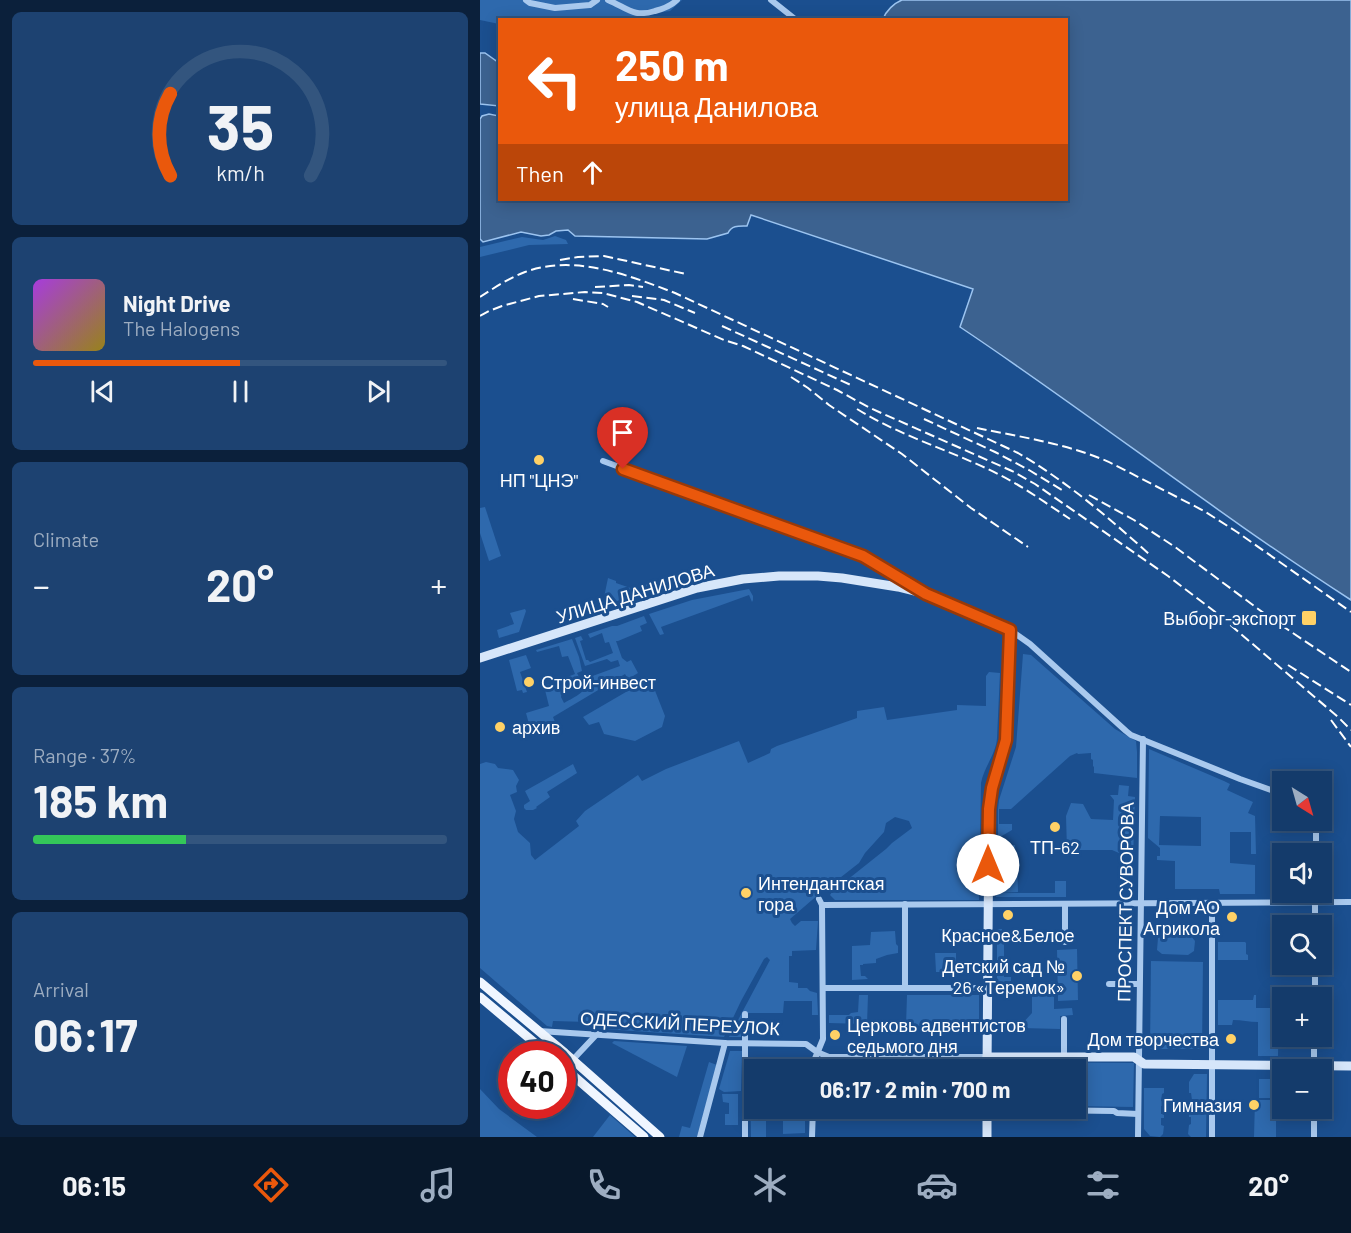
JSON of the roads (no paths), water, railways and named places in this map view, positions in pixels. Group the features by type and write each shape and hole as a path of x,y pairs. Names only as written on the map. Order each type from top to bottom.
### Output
{"main road":[{"path":"480,982 550,1041"},
{"path":"480,997 532,1041"},
{"path":"576,1064 660,1137"},
{"path":"576,1078 644,1137"}],"street":[{"path":"526,0 530,3 555,8 590,5 597,0"},
{"path":"608,0 634,13 644,15 663,9 677,0"},
{"path":"771,0 794,18"},
{"path":"603,461 863,556 926,594"},
{"path":"872,582 879,581 882,576 879,566"},
{"name":"УЛИЦА ДАНИЛОВА","path":"480,658 720,583 793,575 872,582 926,594 1010,630 1030,644 1126,731 1272,790"},
{"path":"1010,630 1006,740 992,788 989,809 987,1057 1134,1057 1144,1064 1272,1067"},
{"name":"ПРОСПЕКТ СУВОРОВА","path":"1138,1137 1143,739"},
{"path":"815,1059 823,1039 821,902 905,904 1272,902"},
{"path":"1332,902 1351,902"},
{"path":"1212,903 1212,1137"},
{"path":"905,904 905,987"},
{"path":"1065,904 1065,942"},
{"path":"1110,984 1139,984"},
{"path":"823,988 1034,988"},
{"path":"745,1014 745,1137"},
{"path":"1064,1019 1064,1057"},
{"name":"ОДЕССКИЙ ПЕРЕУЛОК","path":"539,1031 725,1043 806,1044 829,1057 987,1057"},
{"path":"576,1056 597,1034"},
{"path":"700,1137 725,1043"},
{"path":"1332,1067 1351,1066"},
{"path":"1086,1111 1138,1114"},
{"path":"812,1137 814,1119"},
{"path":"987,1119 987,1137"},
{"path":"1314,1119 1314,1137"}],"railway":[{"path":"560,260 604,256 686,274"},
{"path":"480,297 525,272 563,265 601,269 675,293 1018,453 1053,475 1086,500 1149,554"},
{"path":"595,287 629,285 643,287"},
{"path":"480,316 502,306 539,296 585,292 603,293 637,302 743,346 870,408 1012,471 1035,484 1168,576 1214,611 1351,730"},
{"path":"632,296 664,300 695,313"},
{"path":"573,299 603,304 608,307"},
{"path":"722,326 853,386"},
{"path":"791,377 902,454 971,508 1028,547"},
{"path":"857,409 892,428 1000,475 1070,519"},
{"path":"924,419 995,452 1062,490"},
{"path":"977,428 1065,447 1115,465 1204,511 1351,612"},
{"path":"1089,495 1134,520 1175,547 1269,617 1351,672"},
{"path":"1288,665 1351,705"},
{"path":"1331,720 1351,747"}],"place":[{"name":"НП \"ЦНЭ\"","path":"539,460"},
{"name":"Выборг-экспорт","path":"1309,618"},
{"name":"Строй-инвест","path":"529,682"},
{"name":"архив","path":"500,727"},
{"name":"ТП-62","path":"1055,827"},
{"name":"Интендантская гора","path":"746,893"},
{"name":"Красное&Белое","path":"1008,915"},
{"name":"Дом АО Агрикола","path":"1232,917"},
{"name":"Детский сад № 26 «Теремок»","path":"1077,976"},
{"name":"Церковь адвентистов седьмого дня","path":"835,1035"},
{"name":"Дом творчества","path":"1231,1039"},
{"name":"Гимназия","path":"1254,1105"}]}
